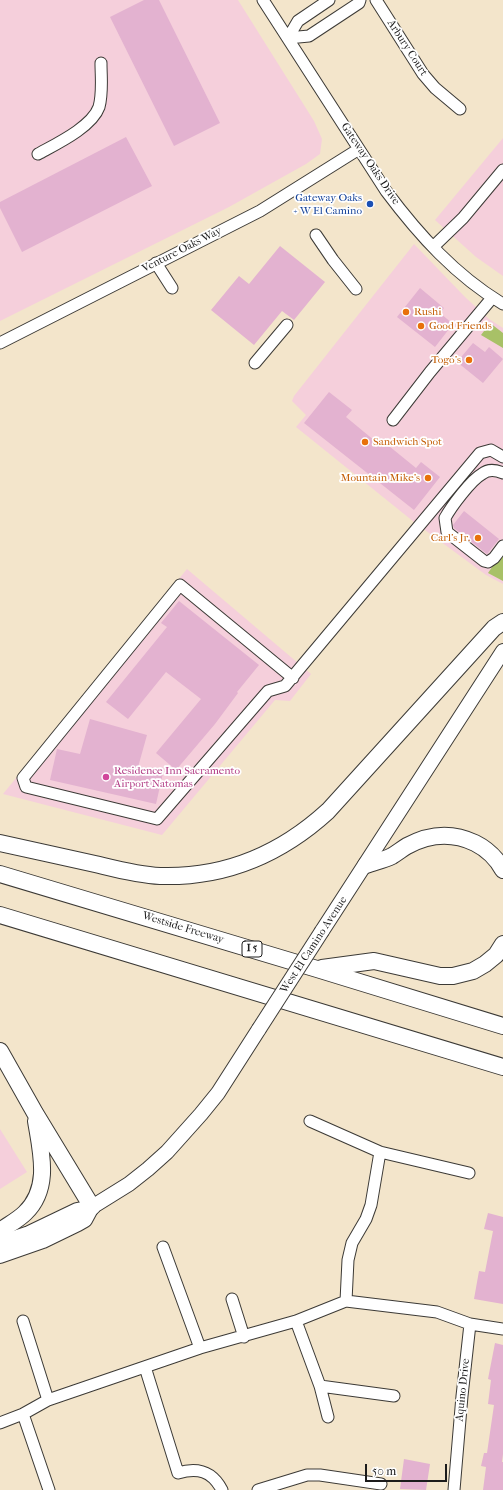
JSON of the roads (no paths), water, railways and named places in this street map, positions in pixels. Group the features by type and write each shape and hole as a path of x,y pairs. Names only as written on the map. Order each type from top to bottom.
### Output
{"highway":[{"path":"0,843 136,873 160,876 208,873 244,863 269,853 292,840 313,825 328,811 494,628 503,622"},
{"path":"366,865 391,856 409,845 421,840 444,835 468,839 480,846 491,854 503,870"},
{"name":"Westside Freeway","path":"0,874 317,968 503,1026"},
{"path":"0,915 503,1067"},
{"path":"317,968 374,961 440,976 453,976 473,971 485,964 496,955 503,944"},
{"path":"0,1051 35,1113 92,1207"},
{"path":"0,1231 25,1213 39,1190 43,1166 35,1113"}],"main road":[{"name":"West El Camino Avenue","path":"0,1243 29,1233 78,1210 92,1207 129,1184 168,1152 218,1093 503,652"},
{"name":"West El Camino Avenue","path":"0,1256 43,1241 78,1224 85,1220 92,1207"}],"street":[{"name":"Gateway Oaks Drive","path":"263,0 398,207 433,247 466,278 492,298 503,304"},
{"path":"288,38 309,36 359,3 360,0"},
{"name":"Arbury Court","path":"376,0 423,74 435,88 460,109"},
{"path":"288,38 298,21 328,1 337,17"},
{"path":"38,154 74,134 93,116 99,107 101,63"},
{"name":"Venture Oaks Way","path":"0,344 260,210 359,149"},
{"path":"433,247 463,218 503,170"},
{"path":"316,235 333,260 356,289"},
{"path":"156,263 172,288"},
{"path":"393,420 430,372 492,298"},
{"path":"255,363 287,325"},
{"path":"293,678 180,585 23,778 26,787 157,819 268,691 285,686 293,678 480,453 491,450 503,457"},
{"path":"503,473 493,470 482,473 453,506 445,518 447,532 484,561 488,562 494,558 503,546"},
{"path":"310,1120 380,1152 469,1173"},
{"path":"346,1301 348,1260 352,1244 366,1219 371,1205 380,1152"},
{"path":"163,1247 200,1348"},
{"path":"232,1299 244,1337"},
{"path":"0,1423 24,1414 48,1400 200,1348 296,1322 346,1301 437,1312 470,1324 503,1329"},
{"path":"23,1321 48,1400"},
{"path":"296,1322 320,1386 328,1417"},
{"name":"Aquino Drive","path":"454,1490 470,1324"},
{"path":"145,1367 178,1473 188,1470 202,1471 211,1476 222,1490"},
{"path":"320,1386 394,1396"},
{"path":"24,1414 49,1490"},
{"path":"258,1490 307,1475 320,1475 381,1484"}],"place":[{"name":"Gateway Oaks + W El Camino","path":"370,204"},
{"name":"Rushi","path":"406,312"},
{"name":"Good Friends","path":"421,326"},
{"name":"Togo's","path":"469,360"},
{"name":"Sandwich Spot","path":"365,442"},
{"name":"Mountain Mike's","path":"428,478"},
{"name":"Carl's Jr.","path":"478,538"},
{"name":"Residence Inn Sacramento Airport Natomas","path":"106,777"}]}
